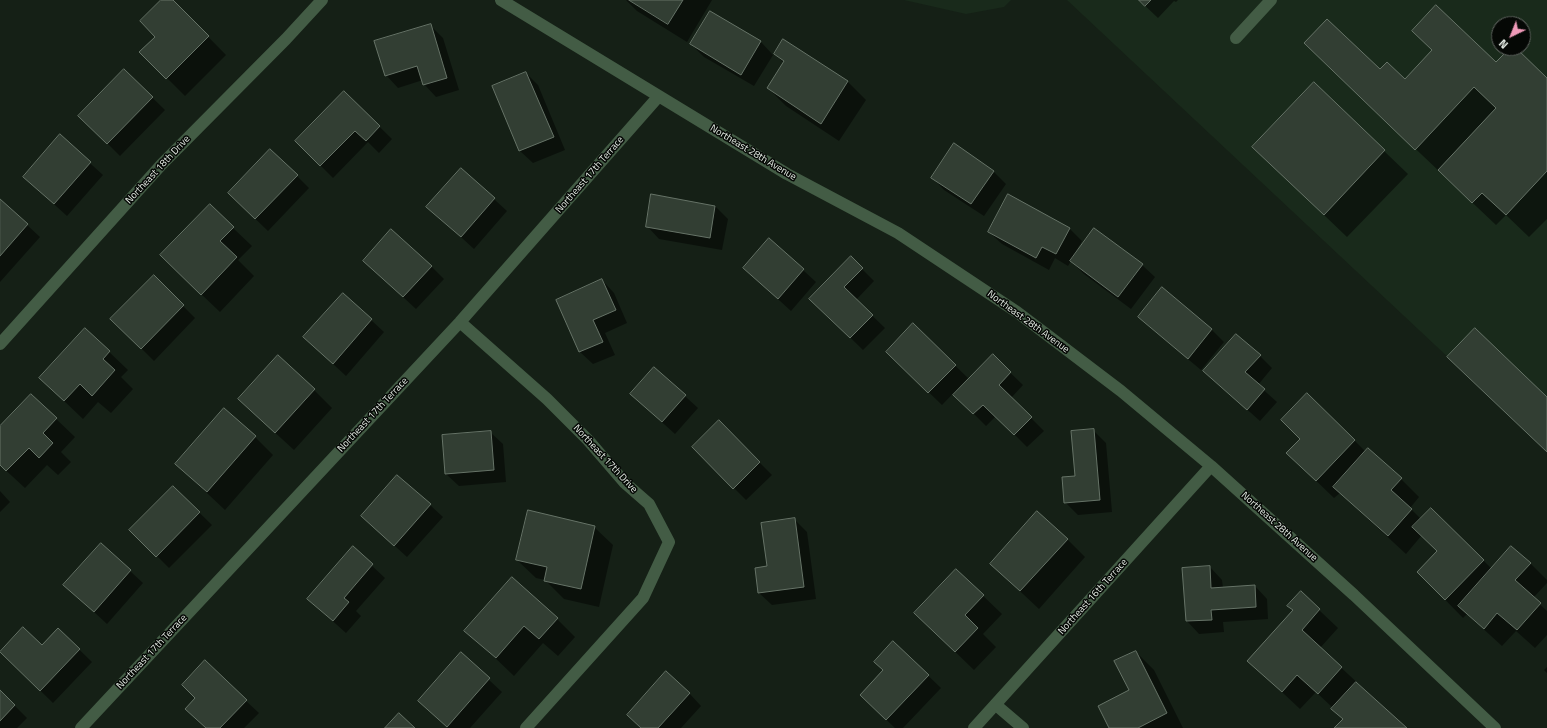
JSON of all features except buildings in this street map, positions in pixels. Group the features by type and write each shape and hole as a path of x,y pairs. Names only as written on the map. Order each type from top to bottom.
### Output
{"street":[{"name":"Northeast 18th Drive","path":"0,344 162,164 286,39 322,0"},
{"name":"Northeast 28th Avenue","path":"501,0 658,97 787,174 898,233 1017,312 1121,392 1211,466 1354,595 1495,728"},
{"path":"1236,38 1271,0"},
{"name":"Northeast 17th Terrace","path":"81,728 460,322 658,97"},
{"name":"Northeast 17th Drive","path":"460,322 547,399 588,440 625,483 649,504 669,542 643,598 526,728"},
{"name":"Northeast 16th Terrace","path":"974,728 1211,466"},
{"path":"996,705 1023,728"}],"shaded area":[{"path":"904,0 1011,0 1004,7 966,14"},
{"path":"1067,0 1547,0 1547,450"}]}
